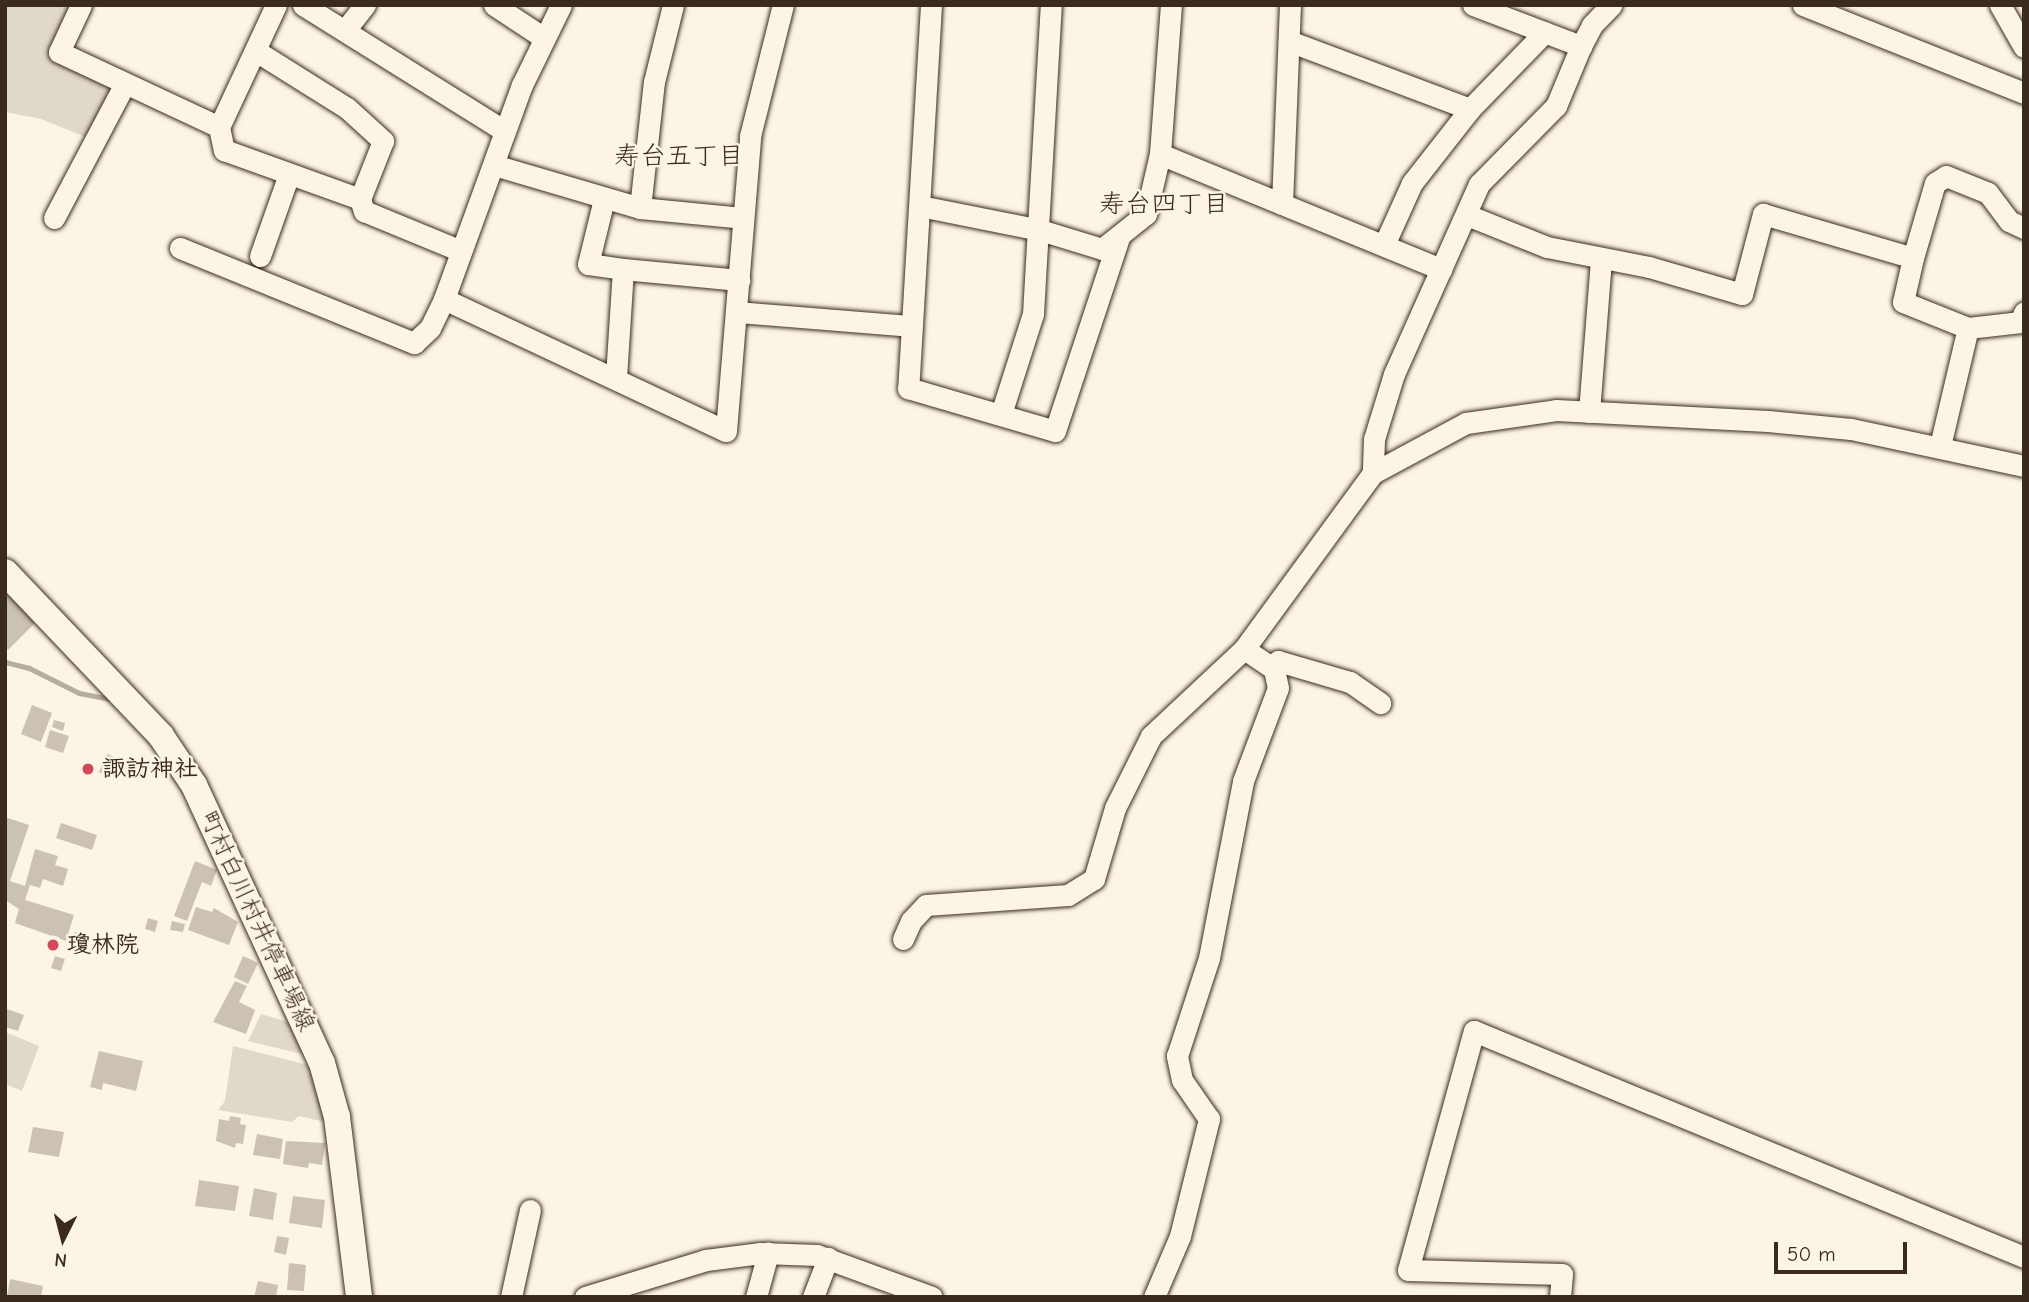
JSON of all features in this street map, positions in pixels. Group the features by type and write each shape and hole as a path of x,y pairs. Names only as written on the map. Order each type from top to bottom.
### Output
{"main road":[{"name":"町村白川村井停車場線","path":"5,572 161,736 194,785 322,1063 337,1117 359,1297"}],"street":[{"path":"81,5 59,52 124,85 219,127"},
{"path":"276,5 219,127 224,149 360,199"},
{"path":"303,5 346,29 505,131"},
{"path":"346,29 365,5"},
{"path":"494,5 544,38"},
{"path":"180,248 414,343 430,328 444,299 505,131 544,38 561,5"},
{"path":"640,208 654,82 673,5"},
{"path":"444,299 726,430 754,111 783,5"},
{"path":"931,5 908,388 1055,431 1120,235"},
{"path":"1001,414 1033,314 1040,230 1051,5"},
{"path":"920,206 1040,230 1102,250 1146,214 1160,154 1171,5"},
{"path":"1282,204 1290,5"},
{"path":"1473,5 1581,46"},
{"path":"1373,473 1374,439 1390,387 1479,184 1556,106 1592,25 1611,5"},
{"path":"1802,5 2024,93"},
{"path":"2000,5 2024,47"},
{"path":"1384,245 1412,183 1470,109 1545,32"},
{"path":"1289,41 1470,109"},
{"path":"256,51 339,102 383,141 360,199 364,211 461,251"},
{"path":"54,218 124,85"},
{"path":"1160,154 1441,269"},
{"path":"494,165 640,208 743,218"},
{"path":"260,256 289,173"},
{"path":"2024,228 2009,221 1989,193 1946,176 1935,183 1903,302 1968,328 2021,322 2024,312"},
{"path":"604,199 588,264 623,270 739,280"},
{"path":"1467,215 1547,247 1649,267 1742,294 1763,214 1913,258"},
{"path":"1589,412 1601,259"},
{"path":"615,379 623,270"},
{"path":"737,312 911,326"},
{"path":"1940,446 1968,328"},
{"path":"903,939 911,921 926,905 1068,895 1094,879 1115,808 1151,736 1244,649 1373,473 1466,423 1521,413 1589,412 1837,428 1940,446 2024,466"},
{"path":"1244,649 1274,668"},
{"path":"1154,1297 1180,1236 1209,1119 1182,1080 1177,1056 1209,958 1243,781 1278,688 1274,668 1278,661 1350,682 1380,703"},
{"path":"1560,1297 1562,1274 1408,1270 1474,1031 2024,1257"},
{"path":"511,1297 530,1210"},
{"path":"756,1297 768,1253"},
{"path":"585,1297 706,1260 768,1253 828,1258 901,1291 932,1297"},
{"path":"813,1297 828,1258"}],"shaded area":[{"path":"5,5 73,5 50,56 114,87 93,140 41,119 5,112"},
{"path":"261,1014 291,1023 306,1055 248,1041"},
{"path":"5,1032 39,1046 22,1091 5,1084"},
{"path":"233,1046 312,1066 325,1122 299,1116 292,1122 218,1110 225,1101"}],"building":[{"path":"5,592 35,623 8,650 5,647"},
{"path":"32,705 52,713 41,742 21,734"},
{"path":"54,720 65,723 63,731 52,727"},
{"path":"50,730 69,736 63,753 45,747"},
{"path":"107,754 119,759 110,777 99,772"},
{"path":"5,817 29,825 10,881 25,886 35,849 58,856 55,865 68,869 63,886 43,879 40,888 30,885 25,900 74,915 66,941 15,923 19,909 5,900"},
{"path":"61,823 97,835 92,850 56,838"},
{"path":"195,861 217,870 211,886 202,882 187,921 174,916"},
{"path":"196,907 212,912 214,908 238,922 229,945 188,930"},
{"path":"148,918 158,921 155,932 145,929"},
{"path":"172,921 185,924 183,932 170,930"},
{"path":"75,932 88,937 83,951 69,946"},
{"path":"55,956 65,959 61,971 51,968"},
{"path":"243,956 258,963 248,984 234,977"},
{"path":"235,981 247,986 239,1002 255,1010 246,1034 213,1022"},
{"path":"7,1009 24,1015 18,1031 5,1027"},
{"path":"99,1051 143,1061 136,1091 103,1083 102,1090 90,1087"},
{"path":"230,1116 241,1118 240,1124 246,1125 243,1144 236,1143 235,1148 216,1141 219,1119 229,1121"},
{"path":"33,1127 64,1132 59,1157 28,1152"},
{"path":"257,1134 283,1139 280,1159 253,1155"},
{"path":"286,1141 325,1143 322,1165 309,1163 308,1168 283,1164"},
{"path":"199,1180 239,1186 235,1211 195,1206"},
{"path":"254,1188 277,1193 273,1220 249,1216"},
{"path":"293,1196 325,1200 322,1228 289,1223"},
{"path":"277,1236 289,1238 286,1255 274,1252"},
{"path":"289,1263 306,1265 304,1291 287,1290"},
{"path":"10,1279 43,1286 41,1297 7,1297"},
{"path":"258,1281 278,1285 276,1297 254,1297"}],"waterway":[{"path":"5,662 29,668 79,693 110,699"}],"place":[{"name":"諏訪神社","path":"88,769"},
{"name":"瓊林院","path":"53,945"}],"district":[{"name":"寿台五丁目","path":"679,157"},
{"name":"寿台四丁目","path":"1164,205"}]}
